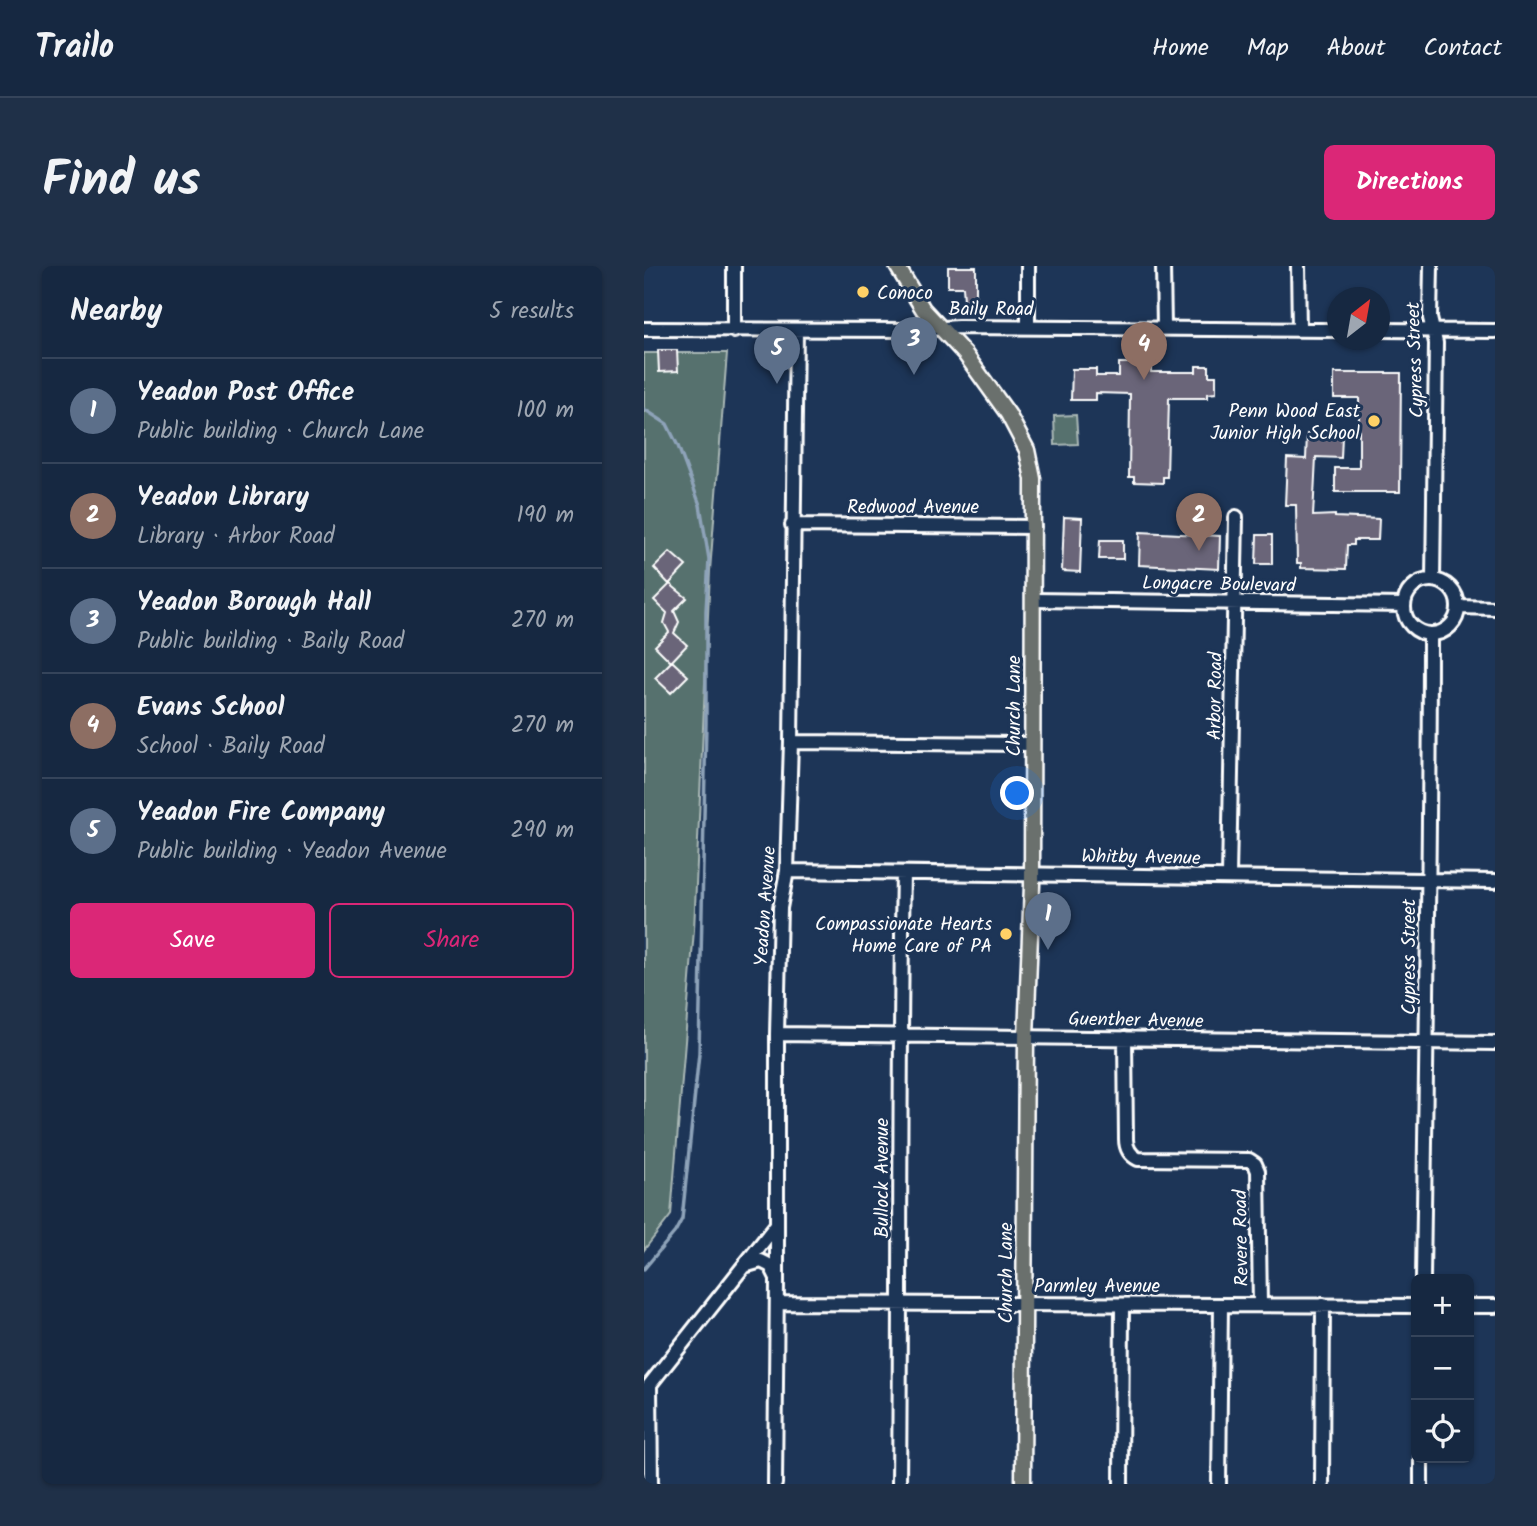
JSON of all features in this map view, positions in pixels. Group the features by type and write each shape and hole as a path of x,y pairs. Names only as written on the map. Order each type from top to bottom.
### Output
{"main road":[{"name":"Church Lane","path":"897,266 923,309 971,363 1008,414 1023,440 1033,479 1032,874 1026,1037 1023,1484"}],"street":[{"path":"734,266 734,331"},
{"path":"1028,266 1028,327"},
{"path":"1163,266 1164,328"},
{"path":"1298,266 1299,329"},
{"name":"Cypress Street","path":"1431,266 1432,330 1436,343 1433,580"},
{"name":"Baily Road","path":"644,329 734,331 1028,327 1327,330"},
{"name":"Yeadon Avenue","path":"775,1484 777,1034 780,908 787,871 791,742 796,330"},
{"path":"1390,330 1495,331"},
{"name":"Arbor Road","path":"1229,876 1236,517"},
{"name":"Redwood Avenue","path":"792,524 1034,527"},
{"path":"1424,580 1433,580 1444,583 1453,590 1459,607 1457,619 1449,628 1430,635 1419,632 1411,625 1405,615 1404,605 1412,587 1424,580"},
{"name":"Longacre Boulevard","path":"1033,600 1404,605"},
{"path":"1459,607 1495,608"},
{"name":"Cypress Street","path":"1423,1274 1429,960 1427,879 1430,635"},
{"path":"791,742 1032,744"},
{"name":"Whitby Avenue","path":"787,871 1495,881"},
{"name":"Bullock Avenue","path":"899,1484 903,873"},
{"name":"Guenther Avenue","path":"777,1034 1495,1043"},
{"name":"Revere Road","path":"1125,1038 1126,1139 1133,1157 1249,1160 1255,1164 1258,1171 1260,1305"},
{"path":"651,1484 647,1389 777,1224"},
{"path":"743,1266 756,1261 764,1262 774,1270 778,1280"},
{"name":"Parmley Avenue","path":"777,1303 1411,1306"},
{"path":"1121,1484 1122,1305"},
{"path":"1219,1484 1221,1305"},
{"path":"1322,1484 1323,1306"},
{"path":"1474,1306 1495,1306"},
{"path":"1421,1463 1421,1484"}],"green space":[{"path":"644,353 727,353 710,571 694,930 671,1215 644,1250"},
{"path":"1076,415 1078,444 1055,445 1054,416"}],"building":[{"path":"948,267 976,267 976,300 964,300 963,287 948,287"},
{"path":"658,350 677,350 678,371 659,372"},
{"path":"1119,363 1151,363 1151,372 1196,372 1196,366 1209,366 1209,376 1216,376 1216,393 1207,394 1207,398 1169,398 1167,477 1163,477 1163,483 1134,482 1134,477 1129,477 1130,394 1096,393 1096,400 1071,400 1072,369 1096,369 1096,376 1119,376"},
{"path":"1334,373 1401,373 1400,492 1335,492 1335,468 1359,468 1359,398 1334,398"},
{"path":"1307,434 1342,436 1341,458 1316,457 1313,516 1379,519 1378,540 1354,540 1354,545 1347,545 1346,569 1301,568 1301,563 1297,563 1296,505 1285,505 1287,458 1306,459"},
{"path":"1064,517 1082,518 1080,572 1062,571"},
{"path":"1140,532 1220,536 1219,569 1139,565"},
{"path":"1257,535 1272,535 1272,564 1256,564"},
{"path":"1100,540 1123,540 1123,559 1099,559"},
{"path":"670,552 686,566 669,584 654,568"},
{"path":"670,584 687,598 674,611 679,622 674,633 687,645 671,662 655,646 669,632 664,623 667,613 654,600"},
{"path":"672,661 688,676 671,693 655,678"}],"waterway":[{"path":"644,409 667,424 678,446 700,505 709,559 699,1053 682,1219 675,1232 644,1269"}],"place":[{"name":"Conoco","path":"863,292"},
{"name":"Yeadon Borough Hall","path":"914,375"},
{"name":"Evans School","path":"1144,380"},
{"name":"Yeadon Fire Company","path":"777,384"},
{"name":"Penn Wood East Junior High School","path":"1374,421"},
{"name":"Yeadon Library","path":"1199,551"},
{"name":"Compassionate Hearts Home Care of PA","path":"1006,934"},
{"name":"Yeadon Post Office","path":"1048,950"}]}
